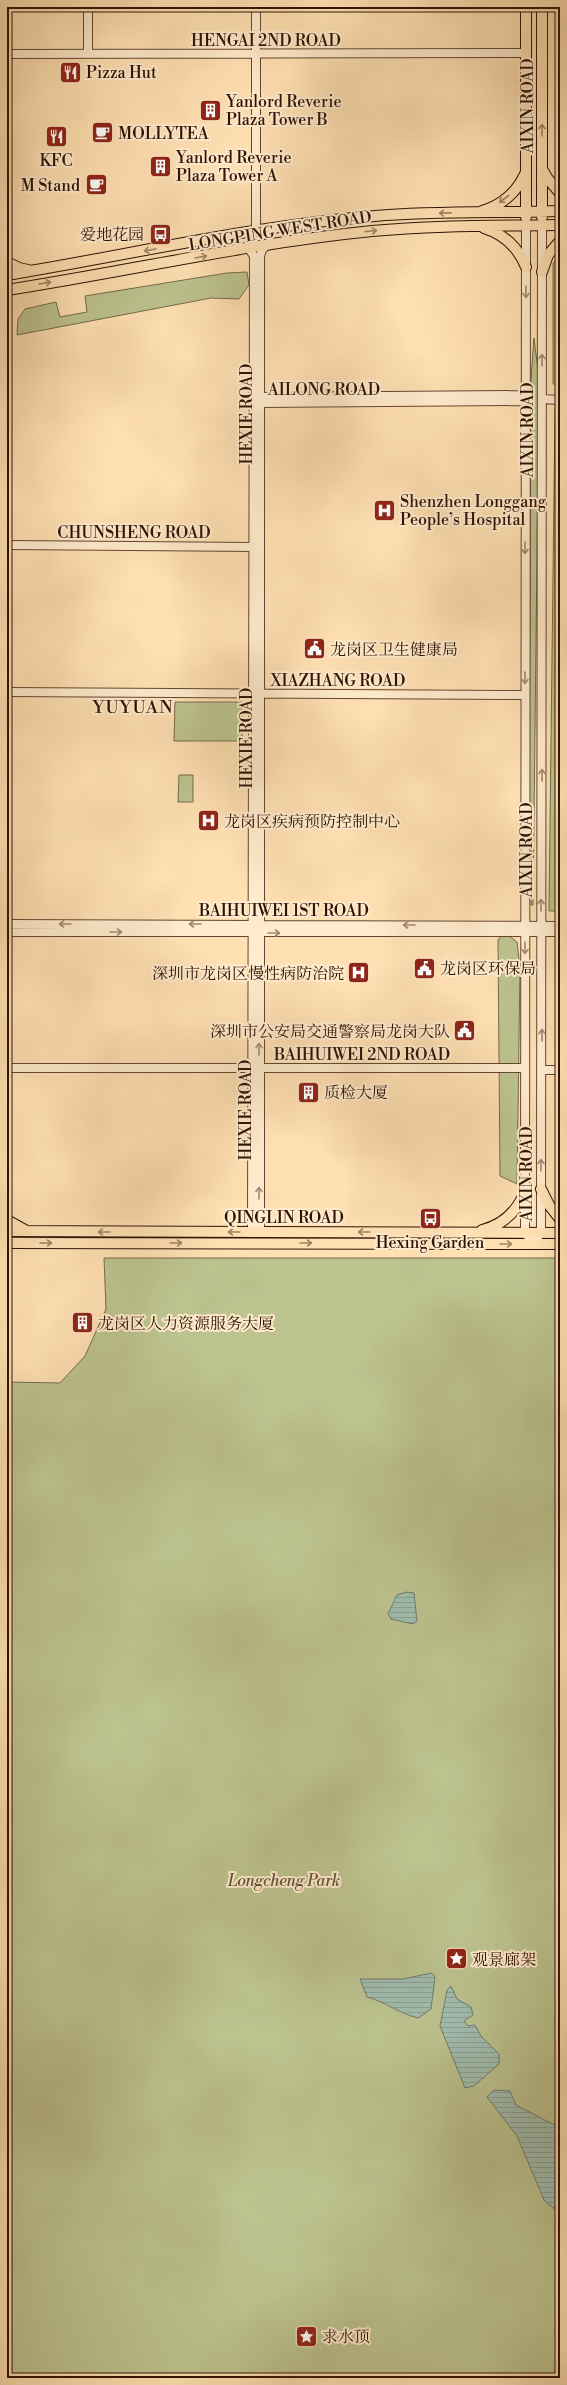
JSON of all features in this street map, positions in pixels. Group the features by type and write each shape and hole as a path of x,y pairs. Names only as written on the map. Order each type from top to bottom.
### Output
{"main road":[{"name":"AIXIN ROAD","path":"526,7 526,225"},
{"name":"AIXIN ROAD","path":"542,7 542,225"},
{"path":"542,169 560,193"},
{"path":"525,176 529,186 534,188 539,186 542,180"},
{"path":"473,213 487,209 505,199 525,176"},
{"name":"LONGPING WEST ROAD","path":"7,275 256,231 376,216 560,211"},
{"name":"LONGPING WEST ROAD","path":"7,290 266,246 373,231 478,226 560,225"},
{"path":"478,226 490,230 510,242 522,256 526,266"},
{"path":"542,272 548,255 560,241"},
{"path":"7,262 19,268 36,270"},
{"path":"7,296 22,287"},
{"path":"541,1189 549,1205 560,1219"},
{"path":"473,1232 500,1223 515,1209 525,1192"},
{"path":"7,1220 20,1228 32,1232"},
{"name":"QINGLIN ROAD","path":"7,1231 560,1232"},
{"name":"QINGLIN ROAD","path":"7,1243 560,1244"}],"street":[{"path":"88,7 88,54"},
{"path":"256,7 256,231"},
{"name":"HENGAI 2ND ROAD","path":"7,54 526,53"},
{"name":"AIXIN ROAD","path":"526,225 525,1232 534,1244 541,1232 542,225"},
{"name":"HEXIE ROAD","path":"256,1232 256,694 258,399 260,256 262,250 266,246"},
{"name":"HEXIE ROAD","path":"249,249 254,256 258,399"},
{"name":"AILONG ROAD","path":"258,399 526,398"},
{"path":"542,400 560,400"},
{"name":"CHUNSHENG ROAD","path":"7,545 257,547"},
{"name":"XIAZHANG ROAD","path":"7,692 525,695"},
{"name":"BAIHUIWEI 1ST ROAD","path":"7,924 256,928 525,929 542,929 560,926"},
{"name":"BAIHUIWEI 1ST ROAD","path":"7,932 256,928"},
{"name":"BAIHUIWEI 1ST ROAD","path":"542,929 560,932"},
{"name":"BAIHUIWEI 2ND ROAD","path":"7,1068 525,1068"},
{"path":"542,1070 560,1070"}],"green space":[{"path":"560,258 560,384 553,384 553,263"},
{"path":"247,272 249,285 239,299 211,298 17,335 18,319 25,309 56,302 60,317 87,312 85,296 227,273"},
{"path":"534,338 539,379 533,905 531,905 531,838 529,810 531,379"},
{"path":"555,408 560,408 560,911 549,911"},
{"path":"175,702 242,702 242,741 174,741"},
{"path":"179,775 193,775 193,802 178,802"},
{"path":"504,932 517,942 520,968 517,1184 500,1176 498,940"},
{"name":"Longcheng Park","path":"104,1258 560,1258 560,2378 7,2378 7,1382 60,1383 85,1356 106,1309"}],"shaded area":[{"path":"407,1592 414,1593 417,1621 413,1624 391,1619 388,1614 397,1595"},
{"path":"432,1973 435,1977 431,2009 418,2018 367,1997 360,1979 402,1979"},
{"path":"451,1986 457,1999 471,2007 473,2015 464,2021 468,2026 475,2025 481,2036 499,2054 499,2064 474,2086 465,2088 440,2026 447,1990"},
{"path":"494,2090 510,2091 516,2105 560,2128 560,2214 544,2200 517,2136 487,2097"}],"place":[{"name":"Pizza Hut","path":"71,72"},
{"name":"Yanlord Reverie Plaza Tower B","path":"211,110"},
{"name":"MOLLYTEA","path":"103,133"},
{"name":"KFC","path":"56,137"},
{"name":"Yanlord Reverie Plaza Tower A","path":"160,166"},
{"name":"M Stand","path":"96,185"},
{"name":"爱地花园","path":"160,234"},
{"name":"Shenzhen Longgang People’s Hospital","path":"385,510"},
{"name":"龙岗区卫生健康局","path":"314,649"},
{"name":"龙岗区疾病预防控制中心","path":"208,821"},
{"name":"龙岗区环保局","path":"425,968"},
{"name":"深圳市龙岗区慢性病防治院","path":"359,973"},
{"name":"深圳市公安局交通警察局龙岗大队","path":"465,1031"},
{"name":"质检大厦","path":"308,1092"},
{"name":"Hexing Garden","path":"430,1218"},
{"name":"龙岗区人力资源服务大厦","path":"82,1323"},
{"name":"观景廊架","path":"456,1959"},
{"name":"求水顶","path":"307,2336"}],"district":[{"name":"YUYUAN","path":"133,707"}]}
